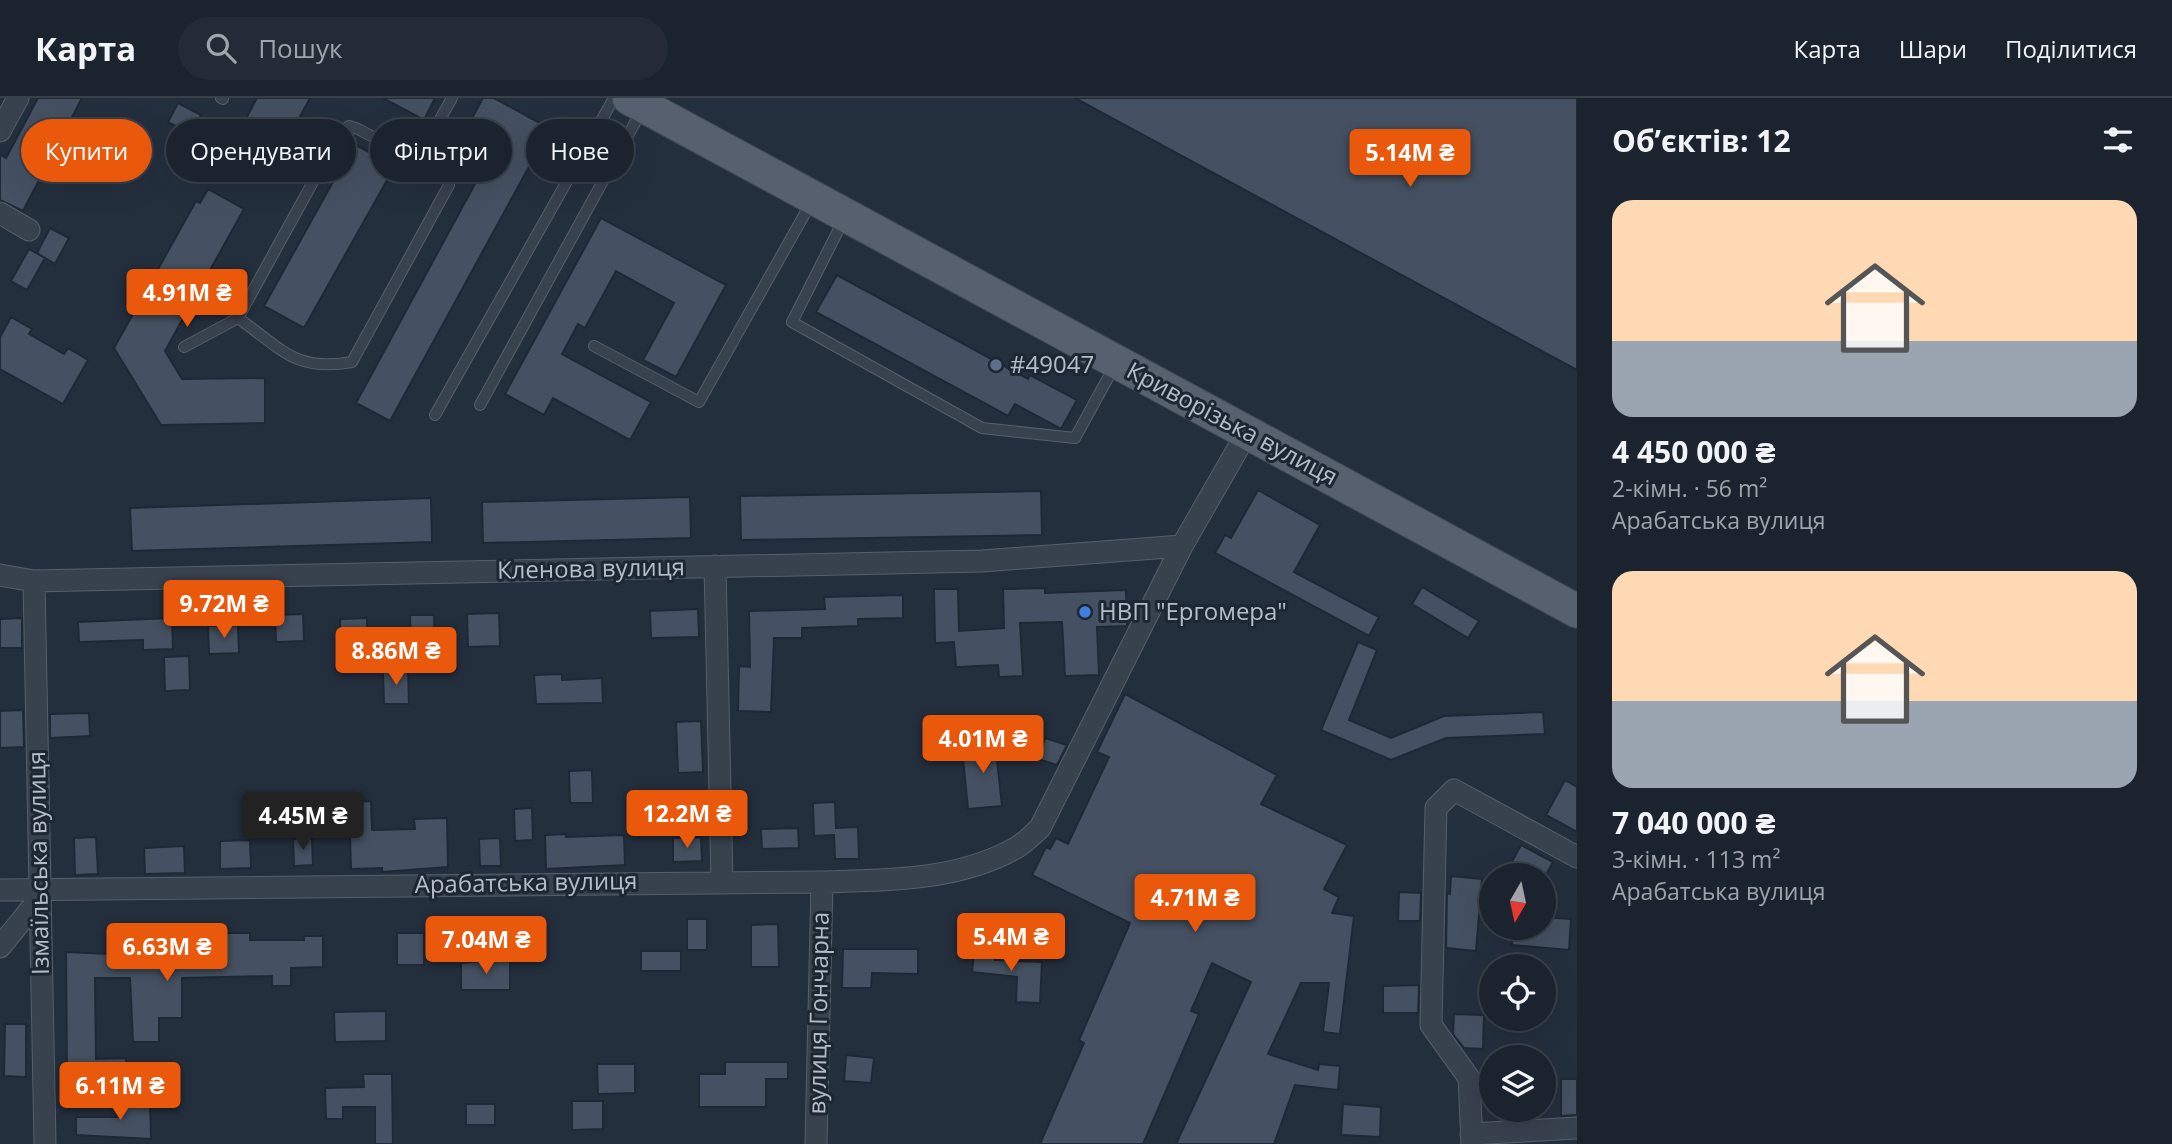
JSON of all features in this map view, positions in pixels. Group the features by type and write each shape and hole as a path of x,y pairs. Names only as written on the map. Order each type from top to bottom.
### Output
{"main road":[{"name":"Криворізька вулиця","path":"629,101 1248,431 1577,611"}],"street":[{"path":"1,124 18,98"},
{"path":"0,213 29,230"},
{"path":"1182,546 1248,431"},
{"name":"Кленова вулиця","path":"0,575 34,581 982,561 1182,546"},
{"name":"Арабатська вулиця","path":"0,890 40,894 722,881 822,882 913,879 971,866 1015,849 1040,828 1182,546"},
{"path":"715,566 722,881"},
{"name":"Ізмаїльська вулиця","path":"34,581 44,1144"},
{"path":"1577,857 1454,790 1436,808 1431,1025 1469,1077 1472,1139 1577,1128"},
{"name":"вулиця Гончарна","path":"816,1144 822,882"},
{"path":"0,947 40,894"}],"lane":[{"path":"440,119 452,98"},
{"path":"480,405 629,101"},
{"path":"435,415 629,101"},
{"path":"184,347 238,318 341,131 349,126 370,137"},
{"path":"238,318 299,361 325,366 352,362 449,185 448,182"},
{"path":"594,346 699,402 813,199"},
{"path":"846,216 792,322 982,428 1076,438 1117,363"}],"building":[{"path":"38,98 82,98 71,119 27,119"},
{"path":"257,98 310,98 299,119 246,119"},
{"path":"383,98 435,98 422,119"},
{"path":"483,98 494,98 532,119 526,119 526,172 390,421 356,403 476,182 512,182 512,119 472,119"},
{"path":"1075,98 1577,98 1577,370"},
{"path":"178,103 201,115 199,119 170,119"},
{"path":"21,130 21,182 38,182 23,211 0,200 0,154 6,158"},
{"path":"356,145 370,153 370,182 386,182 304,328 264,306 333,182 356,182"},
{"path":"208,189 244,209 165,351 182,379 265,378 265,423 161,425 114,348 196,201 200,203"},
{"path":"601,218 726,285 676,377 643,360 674,303 616,271 585,328 578,324 562,354 651,402 630,440 553,398 544,415 505,394"},
{"path":"50,228 69,238 55,264 37,253"},
{"path":"29,249 45,258 27,290 11,281"},
{"path":"837,275 1028,379 1030,375 1077,400 1061,429 1015,404 1008,416 816,312"},
{"path":"11,317 32,329 29,334 64,354 68,348 88,360 63,404 0,369 0,337"},
{"path":"1258,490 1320,525 1294,572 1379,617 1369,636 1215,553 1225,535 1231,538"},
{"path":"1041,491 1042,535 741,540 740,496"},
{"path":"690,497 691,538 483,543 482,502"},
{"path":"431,498 432,542 132,551 130,508"},
{"path":"1422,587 1479,621 1468,638 1412,604"},
{"path":"1045,588 1045,593 1126,590 1127,626 1097,627 1099,675 1065,676 1062,622 1020,623 1023,676 999,677 998,665 956,667 954,642 935,643 934,589 958,589 959,631 1004,628 1003,589"},
{"path":"903,595 903,618 858,619 858,626 802,628 802,638 774,638 771,712 738,711 739,666 750,667 749,611 825,609 824,597"},
{"path":"698,609 699,637 651,638 650,611"},
{"path":"499,613 500,646 468,647 467,614"},
{"path":"303,614 304,641 276,642 275,615"},
{"path":"410,615 434,615 435,652 411,653"},
{"path":"22,618 22,648 0,648 0,619"},
{"path":"172,618 173,649 143,650 143,640 79,642 78,622"},
{"path":"367,618 368,652 341,653 340,619"},
{"path":"238,625 239,653 209,654 208,626"},
{"path":"1358,642 1377,650 1349,720 1391,738 1444,716 1543,712 1545,734 1446,738 1391,760 1321,730"},
{"path":"189,656 190,690 165,691 164,657"},
{"path":"408,670 409,704 384,704 383,671"},
{"path":"562,674 562,680 602,678 603,703 536,704 534,675"},
{"path":"1125,694 1277,775 1261,804 1347,845 1324,889 1339,897 1332,913 1354,916 1340,1034 1323,1032 1329,983 1301,983 1268,1054 1318,1070 1319,1064 1340,1066 1338,1090 1295,1085 1274,1144 1176,1144 1251,982 1212,963 1191,1011 1199,1014 1143,1144 1040,1144 1084,1043 1079,1040 1130,923 1032,875 1046,847 1050,849 1056,838 1068,844 1109,757 1097,752"},
{"path":"23,710 24,747 0,748 0,711"},
{"path":"89,713 90,736 50,738 50,714"},
{"path":"701,721 703,772 678,773 676,722"},
{"path":"994,732 1002,806 968,809 963,759 978,758 976,734"},
{"path":"1045,738 1067,745 1057,765 1038,759"},
{"path":"592,770 593,803 570,803 569,771"},
{"path":"1565,780 1577,787 1577,832 1546,815"},
{"path":"371,801 372,830 415,829 414,819 447,818 448,867 382,872 382,868 351,869 349,802"},
{"path":"835,802 836,828 858,827 859,859 835,859 834,835 814,836 813,803"},
{"path":"532,808 533,840 515,841 514,809"},
{"path":"798,828 799,848 762,849 761,829"},
{"path":"566,834 566,837 624,835 625,865 546,869 545,835"},
{"path":"96,837 98,874 75,875 74,838"},
{"path":"701,837 702,861 673,862 673,838"},
{"path":"312,838 313,865 294,866 293,839"},
{"path":"500,838 501,866 480,866 479,839"},
{"path":"250,840 251,868 220,869 220,841"},
{"path":"1521,845 1553,862 1552,863 1511,863"},
{"path":"184,846 185,873 145,874 144,848"},
{"path":"1451,876 1479,879 1476,951 1446,948 1447,893 1450,894"},
{"path":"1399,892 1421,893 1420,921 1398,921"},
{"path":"1556,918 1571,919 1569,950 1512,945 1512,940 1556,940"},
{"path":"687,919 707,919 707,950 687,950"},
{"path":"778,924 779,967 751,967 751,925"},
{"path":"512,927 528,927 528,953 512,953"},
{"path":"130,932 153,932 153,938 219,937 219,933 250,933 250,940 304,940 304,936 323,936 323,967 291,968 291,986 272,986 272,976 182,978 182,1018 159,1018 159,1042 133,1042 130,978 95,978 96,1059 126,1058 126,1077 67,1077 66,952 130,955"},
{"path":"397,933 424,933 424,965 397,965"},
{"path":"975,945 996,947 995,960 1042,962 1040,1003 1016,1002 1017,977 972,972"},
{"path":"843,949 918,949 918,974 872,973 871,988 842,988"},
{"path":"641,951 681,951 681,971 641,971"},
{"path":"510,961 510,990 461,990 461,963"},
{"path":"1419,985 1418,1013 1383,1013 1383,986"},
{"path":"386,1011 386,1041 335,1042 334,1012"},
{"path":"1454,1014 1479,1015 1479,1031 1484,1031 1483,1045 1479,1045 1479,1049 1464,1048 1453,1034"},
{"path":"5,1024 26,1024 26,1077 4,1076"},
{"path":"846,1055 874,1058 871,1083 844,1081"},
{"path":"725,1062 788,1062 788,1079 766,1079 766,1107 699,1107 699,1074 725,1074"},
{"path":"597,1064 635,1064 635,1093 598,1094"},
{"path":"363,1074 392,1074 393,1144 375,1144 375,1107 343,1107 343,1119 326,1119 325,1088 364,1087"},
{"path":"1561,1079 1577,1079 1577,1115 1561,1116"},
{"path":"121,1098 150,1098 151,1139 76,1135 76,1117 121,1117"},
{"path":"572,1101 603,1101 603,1129 572,1130"},
{"path":"466,1104 495,1104 495,1125 466,1125"},
{"path":"1343,1104 1381,1107 1380,1137 1341,1135"}],"place":[{"name":"#49047","path":"996,365"},
{"name":"НВП \"Ергомера\"","path":"1085,612"}]}
